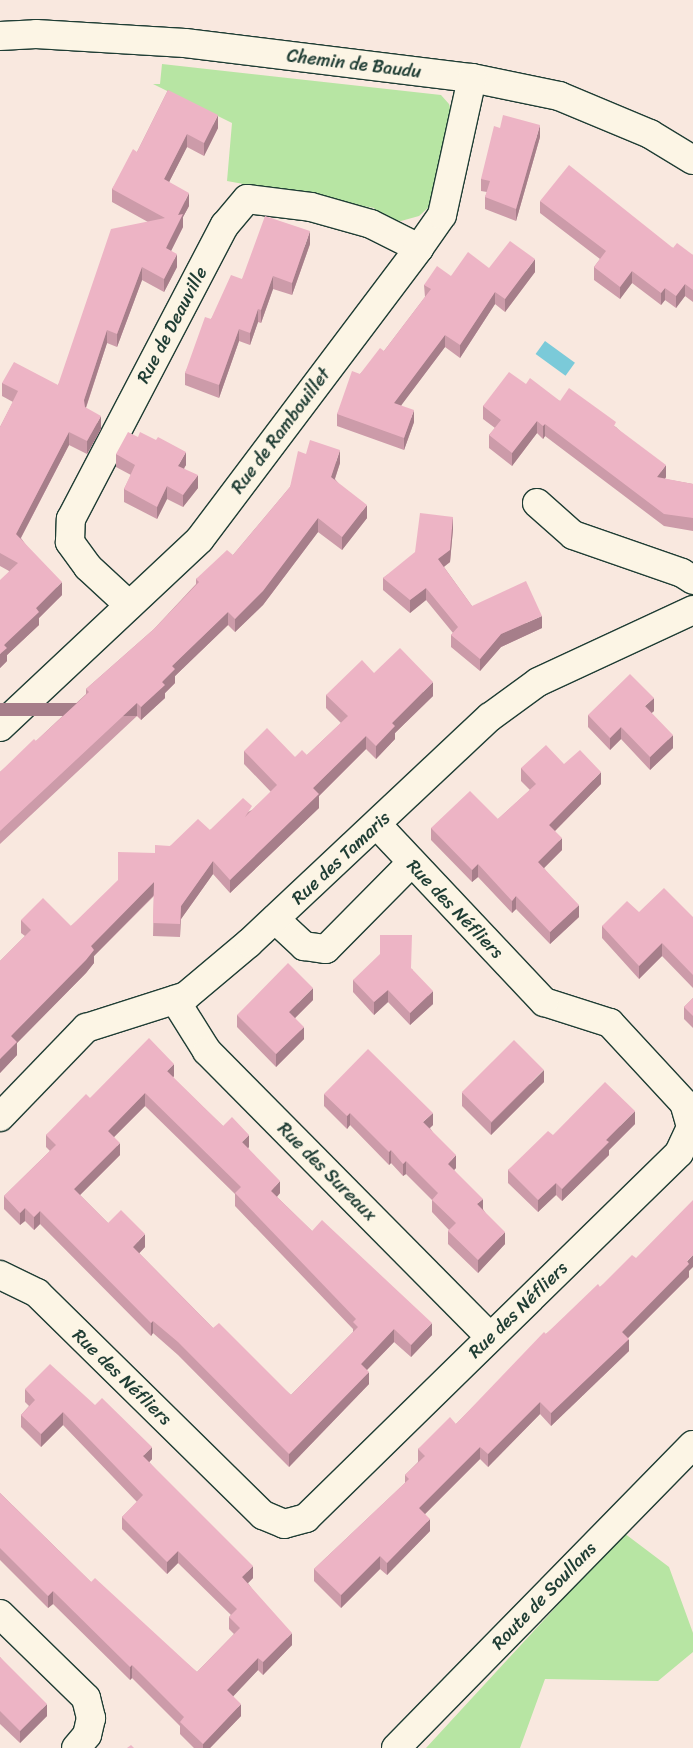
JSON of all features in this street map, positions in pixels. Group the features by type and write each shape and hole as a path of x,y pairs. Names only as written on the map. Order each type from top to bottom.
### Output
{"street":[{"name":"Chemin de Baudu","path":"0,36 36,34 185,43 472,78 559,96 650,134 693,160"},
{"name":"Rue de Rambouillet","path":"0,726 200,539 419,248 442,215 472,78"},
{"name":"Rue de Deauville","path":"129,605 88,567 70,542 71,519 225,225 247,199 311,207 371,224 419,248"},
{"path":"538,503 573,535 682,573 693,580"},
{"name":"Rue des Tamaris","path":"0,1117 86,1028 186,996 275,919 377,825 490,716 538,682 693,610"},
{"name":"Rue des Néfliers","path":"0,1275 37,1293 263,1516 284,1524 306,1518 679,1153 692,1127 684,1103 610,1023 544,1002 377,825"},
{"path":"275,919 304,946 326,949 411,863"},
{"name":"Rue des Sureaux","path":"175,1000 207,1052 490,1337"},
{"name":"Route de Soullans","path":"396,1748 693,1445"},
{"path":"0,1614 86,1698 91,1718 88,1735 76,1748"}],"green space":[{"path":"162,64 441,95 449,104 453,120 430,206 419,216 401,221 380,218 374,208 227,181 232,123 153,84 160,84"},
{"path":"624,1533 669,1567 693,1633 693,1652 658,1681 545,1679 520,1748 426,1748"}],"water":[{"path":"545,341 575,363 566,376 536,354"}],"building":[{"path":"168,90 218,115 204,143 187,134 164,179 189,193 178,215 183,214 166,248 177,254 164,279 142,267 117,334 107,330 84,400 85,407 101,416 87,441 69,432 16,534 62,582 36,608 39,612 4,645 7,648 0,654 0,580 18,563 0,553 0,427 18,391 2,383 14,362 58,385 111,229 165,218 112,189 133,149 137,152"},
{"path":"503,115 540,125 516,209 485,197 490,181 481,179 494,126 500,128"},
{"path":"569,165 673,248 677,243 693,255 693,290 685,284 676,296 665,288 661,293 632,271 620,287 594,267 606,251 540,201"},
{"path":"265,216 310,231 292,283 273,276 261,310 258,309 250,333 239,329 219,385 185,373 205,317 211,319 231,275 242,279"},
{"path":"510,241 535,259 505,299 495,292 460,345 445,335 394,403 414,410 404,438 337,414 352,371 360,374 380,348 384,351 431,289 424,285 437,266 451,276 468,252 489,268"},
{"path":"509,372 526,384 530,378 560,401 569,388 616,422 614,426 666,465 657,477 693,484 693,518 664,514 545,424 543,426 537,421 512,453 489,435 501,420 483,406"},
{"path":"128,432 138,437 140,432 156,440 158,437 186,452 178,466 198,475 183,495 167,486 157,507 124,489 135,465 116,454"},
{"path":"310,440 340,450 331,477 367,505 342,537 318,518 263,591 235,619 228,612 172,666 175,669 162,682 165,685 141,707 137,703 0,831 0,772 34,739 36,741 89,692 86,689 154,629 199,582 196,579 227,550 233,555 290,487 298,451 306,454"},
{"path":"420,513 453,517 450,550 438,559 472,606 526,581 542,616 501,634 480,659 451,635 458,627 426,588 410,600 383,578 415,552"},
{"path":"400,648 433,682 392,723 395,726 376,746 366,736 313,788 319,794 230,880 213,861 181,906 180,924 153,923 154,882 91,946 94,950 86,960 11,1036 17,1042 0,1059 0,961 31,930 21,920 43,898 71,926 118,880 118,852 155,853 155,845 170,846 198,819 210,830 243,798 252,806 245,817 277,785 244,751 267,728 295,757 302,750 307,755 348,716 326,695 362,660 374,673"},
{"path":"630,674 654,698 645,706 673,735 650,757 621,727 610,738 588,715"},
{"path":"546,745 564,764 580,750 601,772 549,825 562,838 538,862 579,905 550,932 516,896 512,901 478,864 472,870 431,828 470,791 498,819 536,784 521,768"},
{"path":"664,888 693,917 693,975 662,943 639,966 602,926 627,901 639,912"},
{"path":"380,935 412,935 411,968 433,991 410,1013 388,990 374,1002 353,980 380,954"},
{"path":"288,963 313,988 289,1012 304,1027 276,1054 237,1015"},
{"path":"693,998 693,1016 684,1007"},
{"path":"149,1038 174,1064 167,1071 223,1126 232,1117 249,1135 242,1142 280,1181 271,1191 312,1231 322,1220 432,1323 411,1345 394,1329 361,1364 369,1372 289,1454 178,1342 153,1321 151,1323 40,1211 34,1217 25,1208 20,1213 4,1196 56,1145 46,1135 86,1094 90,1098","holes":["145,1093 241,1187 235,1193 356,1319 353,1322 358,1327 291,1395 219,1323 213,1328 133,1247 145,1234 121,1210 108,1223 74,1189 120,1143 108,1131"]},
{"path":"514,1040 544,1070 491,1122 462,1092"},
{"path":"368,1049 433,1113 423,1122 456,1155 448,1164 483,1199 477,1204 505,1232 478,1260 448,1231 456,1223 432,1200 438,1193 406,1161 403,1164 391,1150 389,1152 350,1113 347,1116 324,1094"},
{"path":"605,1082 635,1111 606,1140 609,1142 562,1189 556,1183 538,1200 508,1170 548,1131 553,1135"},
{"path":"693,1200 693,1255 687,1261 689,1264 622,1332 629,1339 551,1413 540,1402 488,1454 480,1447 419,1508 430,1519 387,1563 380,1556 341,1595 314,1569 409,1479 405,1475 425,1456 418,1449 450,1417 456,1424 544,1332 546,1334 598,1284 600,1287 632,1255 636,1258"},
{"path":"50,1364 95,1405 102,1398 152,1447 143,1456 253,1566 242,1577 292,1633 263,1662 258,1658 227,1690 241,1704 203,1744 180,1722 184,1717 132,1665 130,1667 53,1591 48,1596 0,1548 0,1493 91,1582 95,1578 197,1672 240,1628 229,1617 237,1609 178,1551 167,1562 122,1517 143,1495 63,1412 41,1434 21,1415 35,1400 25,1389"},
{"path":"0,1657 47,1704 20,1731 0,1711"}]}
